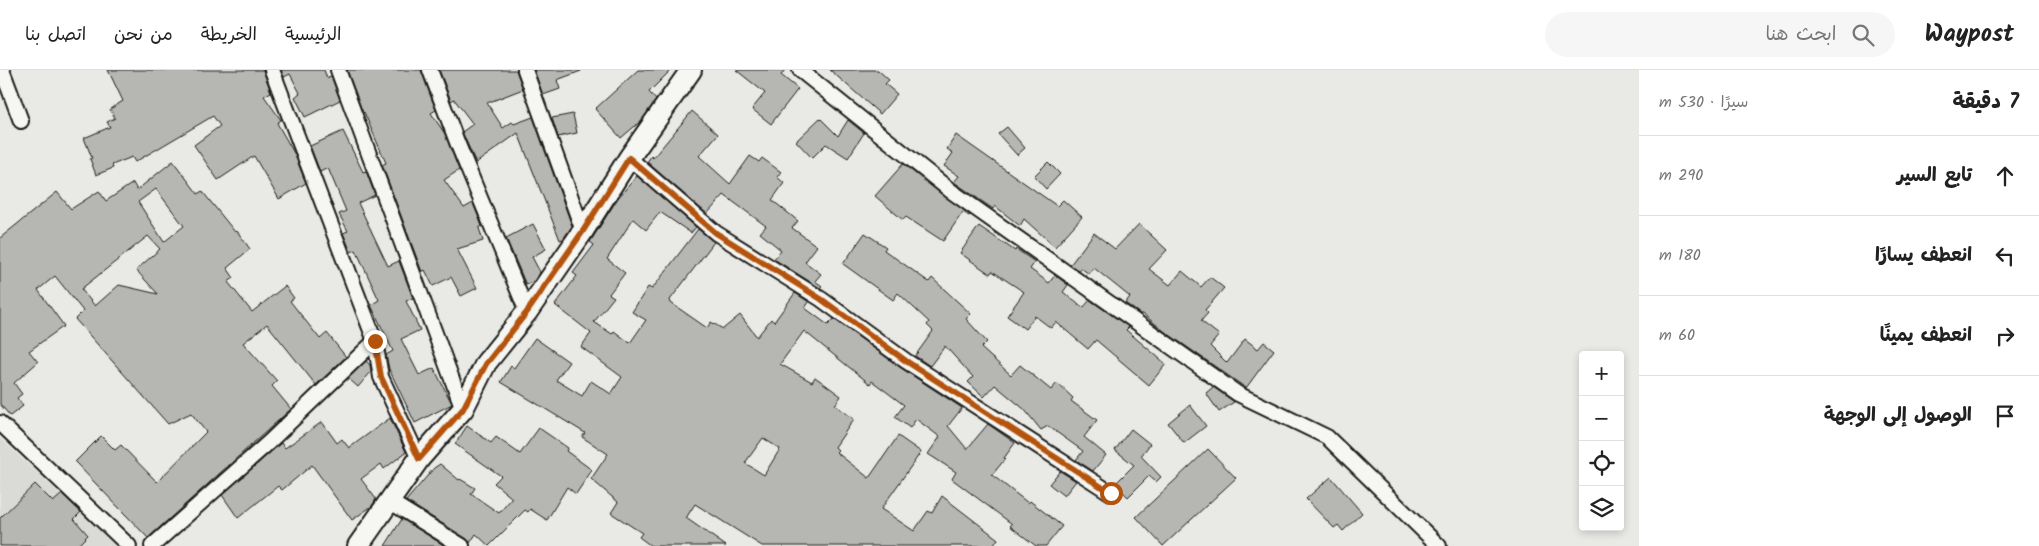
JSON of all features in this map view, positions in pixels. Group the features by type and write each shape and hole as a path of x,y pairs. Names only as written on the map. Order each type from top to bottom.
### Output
{"main road":[{"path":"358,546 419,459 463,409 486,364 527,312 583,231 629,158 691,70"}],"street":[{"path":"2,70 21,121"},
{"path":"272,70 375,341 381,377 419,459"},
{"path":"338,70 463,409"},
{"path":"430,70 457,142 527,312"},
{"path":"525,70 583,231"},
{"path":"800,70 951,191 1238,394 1327,437 1439,546"},
{"path":"629,158 716,233 821,299 906,361 1111,493"},
{"path":"152,546 268,444 375,341"},
{"path":"0,423 129,546"},
{"path":"389,501 462,546"}],"shaded area":[{"path":"0,438 116,546 0,546"}],"building":[{"path":"108,70 263,70 271,92 264,96 281,120 277,123 294,153 306,183 279,199 254,156 218,180 194,145 220,126 213,116 135,162 132,157 112,165 113,168 96,175 84,138 110,127 107,122 115,118 110,109 123,101"},
{"path":"281,70 324,70 327,78 331,76 340,100 305,117 295,97 300,93 290,74 284,77"},
{"path":"347,70 421,70 436,110 431,113 445,134 459,170 444,180 464,208 473,203 482,226 479,228 483,241 457,249 477,288 461,296 451,277 433,286 425,270 422,272 382,165 386,163 363,113"},
{"path":"439,70 516,70 523,89 487,103 503,128 512,122 514,124 533,117 572,226 563,239 560,240 518,133 476,163 462,132 473,124 454,99 451,101"},
{"path":"534,70 581,71 557,80 560,89 543,95"},
{"path":"638,70 671,70 649,92 656,100 642,120 621,138 595,109"},
{"path":"736,70 785,70 781,75 798,89 771,124 752,109 765,93"},
{"path":"830,70 878,70 889,80 885,84 897,94 880,114"},
{"path":"692,111 718,134 699,156 730,184 750,156 759,162 762,158 781,172 777,177 784,183 772,200 798,221 792,228 817,246 805,262 821,274 815,281 822,286 820,288 774,259 781,250 760,233 766,226 724,195 707,214 647,162 651,156 653,158"},
{"path":"573,114 577,133 558,137 552,118"},
{"path":"820,118 838,136 848,120 864,133 848,158 826,144 812,158 796,141"},
{"path":"1007,127 1025,148 1017,155 998,134"},
{"path":"343,131 363,172 366,171 375,195 358,203 388,266 399,261 413,298 406,301 420,330 401,339 419,375 434,368 452,404 415,423 389,369 386,355 393,351 371,305 379,300 356,250 351,252 343,233 348,231 339,214 346,211 328,168 320,172 310,146"},
{"path":"956,135 1057,206 1063,200 1082,217 1055,247 1024,219 1020,226 995,206 993,209 954,182 959,176 944,166 953,153 947,149"},
{"path":"173,161 198,194 202,191 250,249 227,268 234,278 228,282 252,312 285,286 294,298 290,301 320,339 327,333 346,357 316,385 267,324 243,343 277,381 272,386 291,409 148,538 75,462 101,436 115,450 121,445 157,482 206,432 191,413 168,424 75,319 83,311 55,276 38,290 64,326 29,351 38,362 14,383 22,394 17,398 23,406 10,416 0,404 0,238 57,192 71,209 99,191 106,201 133,183 137,190","holes":["156,189 184,226 164,242 138,202","148,236 160,249 136,270 158,294 119,285 95,306 81,289"]},
{"path":"1048,162 1060,174 1046,189 1034,176"},
{"path":"903,164 970,215 963,212 943,241 906,217 903,220 875,196"},
{"path":"637,176 696,227 691,233 660,212 646,230 633,219 607,259 625,273 609,294 614,297 594,322 612,334 614,331 630,343 646,320 632,312 648,287 652,289 698,229 714,242 670,300 671,303 707,328 711,322 723,329 740,315 757,337 771,319 774,322 795,293 809,302 805,308 828,325 834,319 901,368 962,408 948,426 967,449 988,424 1015,443 992,475 1062,526 1046,546 1036,546 1010,526 1012,524 952,479 956,472 928,454 940,437 916,419 910,428 895,417 904,405 872,381 870,384 804,331 780,364 812,382 815,377 841,396 835,405 854,419 835,447 838,450 836,452 869,478 898,436 921,452 881,509 914,531 928,511 932,513 942,496 998,539 993,546 762,546 695,504 686,518 726,546 651,546 639,537 642,533 611,513 618,502 591,479 608,454 582,437 585,433 501,382 511,366 514,368 535,338 569,362 556,380 582,396 591,381 611,394 622,377 581,347 591,333 555,305 577,276 573,273 594,245 590,242 618,198","holes":["763,438 780,449 764,475 745,463"]},
{"path":"533,224 546,249 532,257 540,272 534,281 526,285 506,238"},
{"path":"1139,224 1167,250 1149,269 1170,285 1182,271 1201,287 1210,277 1224,288 1205,310 1208,313 1201,321 1219,335 1210,346 1227,363 1245,339 1258,349 1264,342 1274,350 1246,388 1125,303 1130,297 1094,268 1089,274 1081,268 1078,270 1070,265 1094,233 1115,249"},
{"path":"979,226 1015,251 1016,249 1035,262 1030,269 1049,283 1055,275 1068,285 1063,292 1083,308 1090,300 1129,327 1126,330 1166,364 1149,385 1096,340 1088,349 1056,322 1051,328 1035,316 1025,329 1007,316 1024,292 992,271 990,274 960,253"},
{"path":"865,233 886,247 884,250 929,282 932,278 971,314 966,319 987,342 981,348 1011,375 1020,365 1051,390 1057,383 1073,398 1071,401 1097,420 1084,437 1106,455 1093,471 1076,460 1083,451 1048,426 1041,430 1024,409 995,385 984,397 968,382 973,377 945,346 930,366 915,356 933,331 927,325 929,322 898,293 893,300 843,264"},
{"path":"366,361 370,365 371,372 358,387 348,378"},
{"path":"1213,387 1234,402 1219,412 1206,393"},
{"path":"1190,405 1206,426 1184,443 1168,423"},
{"path":"390,418 406,452 384,469 381,464 361,479 376,499 372,506 352,520 312,465 282,490 278,486 238,518 222,495 281,443 285,448 322,422 337,443 342,439 349,448"},
{"path":"467,426 491,443 496,437 520,454 539,428 568,448 566,451 592,470 576,494 567,487 547,520 530,509 528,512 525,510 489,546 476,534 470,543 467,539 406,501 434,468 440,464 459,480 475,488 471,494 499,513 512,498 494,483 501,476 455,444"},
{"path":"1131,429 1150,444 1141,456 1161,477 1156,482 1149,476 1128,497 1115,484 1134,465 1115,450"},
{"path":"1208,449 1236,478 1163,546 1136,517"},
{"path":"1060,471 1076,481 1064,496 1049,484"},
{"path":"1331,477 1362,513 1343,531 1338,525 1334,528 1306,499"},
{"path":"35,484 53,502 62,494 81,512 74,519 88,535 77,546 0,546 0,518"},
{"path":"402,519 445,546 385,546"}],"route":[{"path":"375,341 381,377 419,459 463,409 486,364 527,312 583,231 629,158 716,233 821,299 906,361 1111,493"}]}
